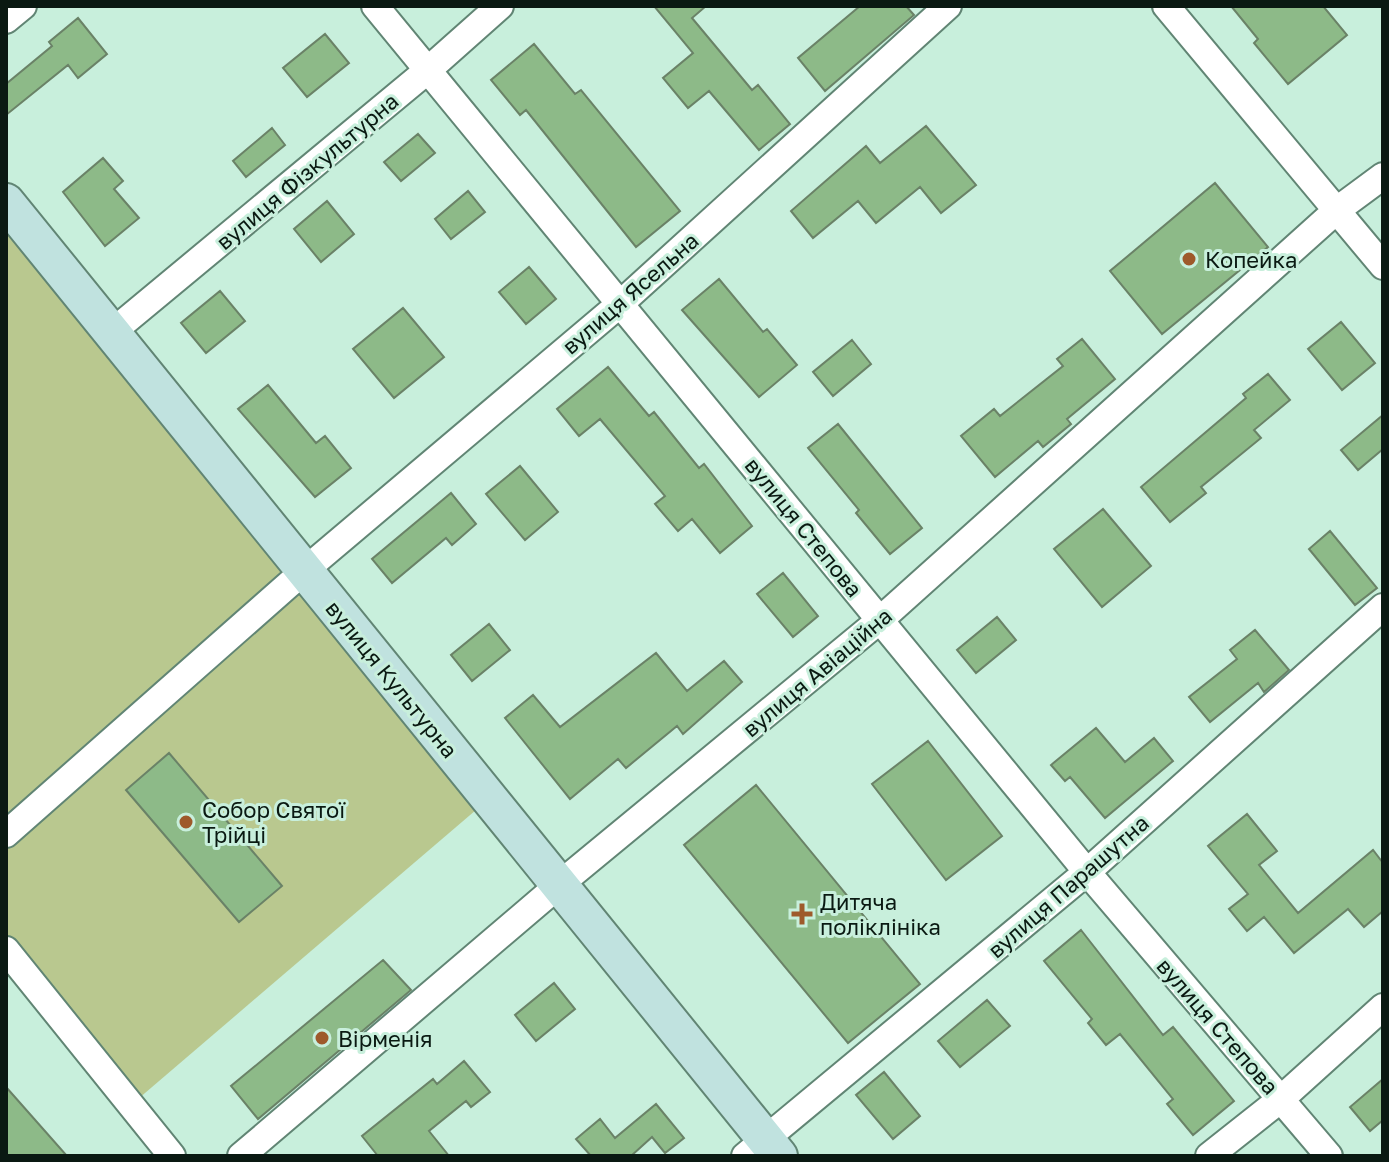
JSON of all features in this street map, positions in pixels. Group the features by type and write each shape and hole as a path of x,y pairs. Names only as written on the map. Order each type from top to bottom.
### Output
{"street":[{"path":"6,20 23,6"},
{"name":"вулиця Степова","path":"375,6 1087,872 1329,1156"},
{"name":"вулиця Фізкультурна","path":"111,333 428,70 500,6"},
{"name":"вулиця Ясельна","path":"6,834 304,571 620,304 948,6"},
{"path":"1166,6 1383,266"},
{"name":"вулиця Авіаційна","path":"241,1156 560,884 880,620 1337,210 1383,176"},
{"name":"вулиця Культурна","path":"6,202 560,884 763,1151"},
{"name":"вулиця Парашутна","path":"763,1151 1087,872 1383,607"},
{"path":"6,950 172,1156"},
{"path":"1209,1156 1281,1099 1383,1007"}],"green space":[{"path":"6,202 490,798 131,1105 6,950"}],"building":[{"path":"654,6 706,6 692,18 752,90 758,85 790,124 759,150 709,91 688,108 663,78 693,53"},
{"path":"860,6 906,6 914,15 825,91 798,58"},
{"path":"1231,6 1323,6 1347,35 1288,84 1254,43 1258,39"},
{"path":"78,18 107,54 78,78 68,65 6,115 6,84 52,46 49,42"},
{"path":"325,34 349,63 307,97 283,68"},
{"path":"534,44 575,94 581,90 680,211 636,247 526,110 520,115 491,80"},
{"path":"926,126 976,185 941,213 920,187 876,223 858,201 813,238 791,211 866,146 880,163"},
{"path":"272,128 285,145 246,177 233,161"},
{"path":"418,134 435,153 401,181 384,162"},
{"path":"103,158 123,181 114,189 139,218 105,246 63,192"},
{"name":"Копейка","path":"1215,183 1268,247 1162,334 1110,271"},
{"path":"468,191 485,212 451,239 435,219"},
{"path":"327,201 354,234 321,262 294,229"},
{"path":"529,267 556,299 526,324 499,292"},
{"path":"719,279 763,332 767,329 797,365 759,397 682,310"},
{"path":"220,291 245,321 206,353 181,323"},
{"path":"403,308 444,357 394,398 353,349"},
{"path":"1341,322 1375,363 1342,390 1308,349"},
{"path":"1082,339 1115,379 1067,419 1071,424 1043,447 1038,441 995,477 961,436 994,409 1000,416 1063,366 1057,359"},
{"path":"852,340 871,364 833,396 813,372"},
{"path":"608,367 649,416 654,412 699,468 704,464 752,526 720,553 692,519 678,531 655,504 665,496 600,419 579,436 557,409"},
{"path":"1268,374 1290,400 1254,430 1261,438 1201,487 1206,493 1170,522 1141,487 1246,398 1243,394"},
{"path":"268,385 316,443 325,436 351,468 315,497 238,409"},
{"path":"1383,415 1383,449 1358,470 1341,450"},
{"path":"838,424 922,528 890,554 856,513 859,510 808,448"},
{"path":"520,466 558,512 525,540 486,494"},
{"path":"451,493 476,524 452,545 446,538 392,583 372,559"},
{"path":"1103,509 1151,566 1102,607 1054,549"},
{"path":"1330,531 1377,588 1355,605 1309,549"},
{"path":"783,573 818,616 793,637 757,594"},
{"path":"997,617 1016,640 976,673 957,650"},
{"path":"489,624 510,650 472,681 451,655"},
{"path":"1255,630 1289,670 1264,692 1258,683 1210,722 1189,697 1237,659 1230,650"},
{"path":"656,653 687,691 724,661 742,682 683,734 677,726 626,768 618,759 570,799 505,718 533,695 560,727"},
{"path":"1096,728 1125,762 1154,738 1173,761 1105,818 1070,777 1065,781 1051,765"},
{"path":"928,741 1002,836 946,880 872,784"},
{"path":"169,753 282,886 239,922 126,790"},
{"name":"Дитяча поліклініка","path":"756,785 920,984 848,1043 684,845"},
{"path":"1247,814 1277,851 1259,865 1298,913 1373,850 1383,863 1383,911 1364,927 1348,909 1294,953 1264,917 1247,931 1229,909 1248,894 1208,846"},
{"path":"1081,930 1163,1035 1173,1027 1234,1101 1193,1135 1167,1104 1173,1099 1120,1034 1106,1045 1088,1023 1092,1019 1044,961"},
{"name":"Вірменія","path":"383,960 411,990 258,1119 231,1086"},
{"path":"554,983 575,1009 536,1041 515,1015"},
{"path":"987,1000 1010,1026 960,1067 938,1041"},
{"path":"464,1061 490,1092 471,1107 466,1101 429,1131 449,1156 378,1156 362,1136 433,1079 437,1084"},
{"path":"884,1072 920,1116 893,1139 856,1095"},
{"path":"1383,1079 1383,1120 1370,1131 1350,1107"},
{"path":"6,1087 67,1156 6,1156"},
{"path":"656,1104 684,1138 665,1153 652,1137 631,1156 591,1156 576,1139 600,1119 615,1138"}],"place":[{"name":"Копейка","path":"1189,259"},
{"name":"Собор Святої Трійці","path":"186,822"},
{"name":"Дитяча поліклініка","path":"802,914"},
{"name":"Вірменія","path":"322,1038"}]}
